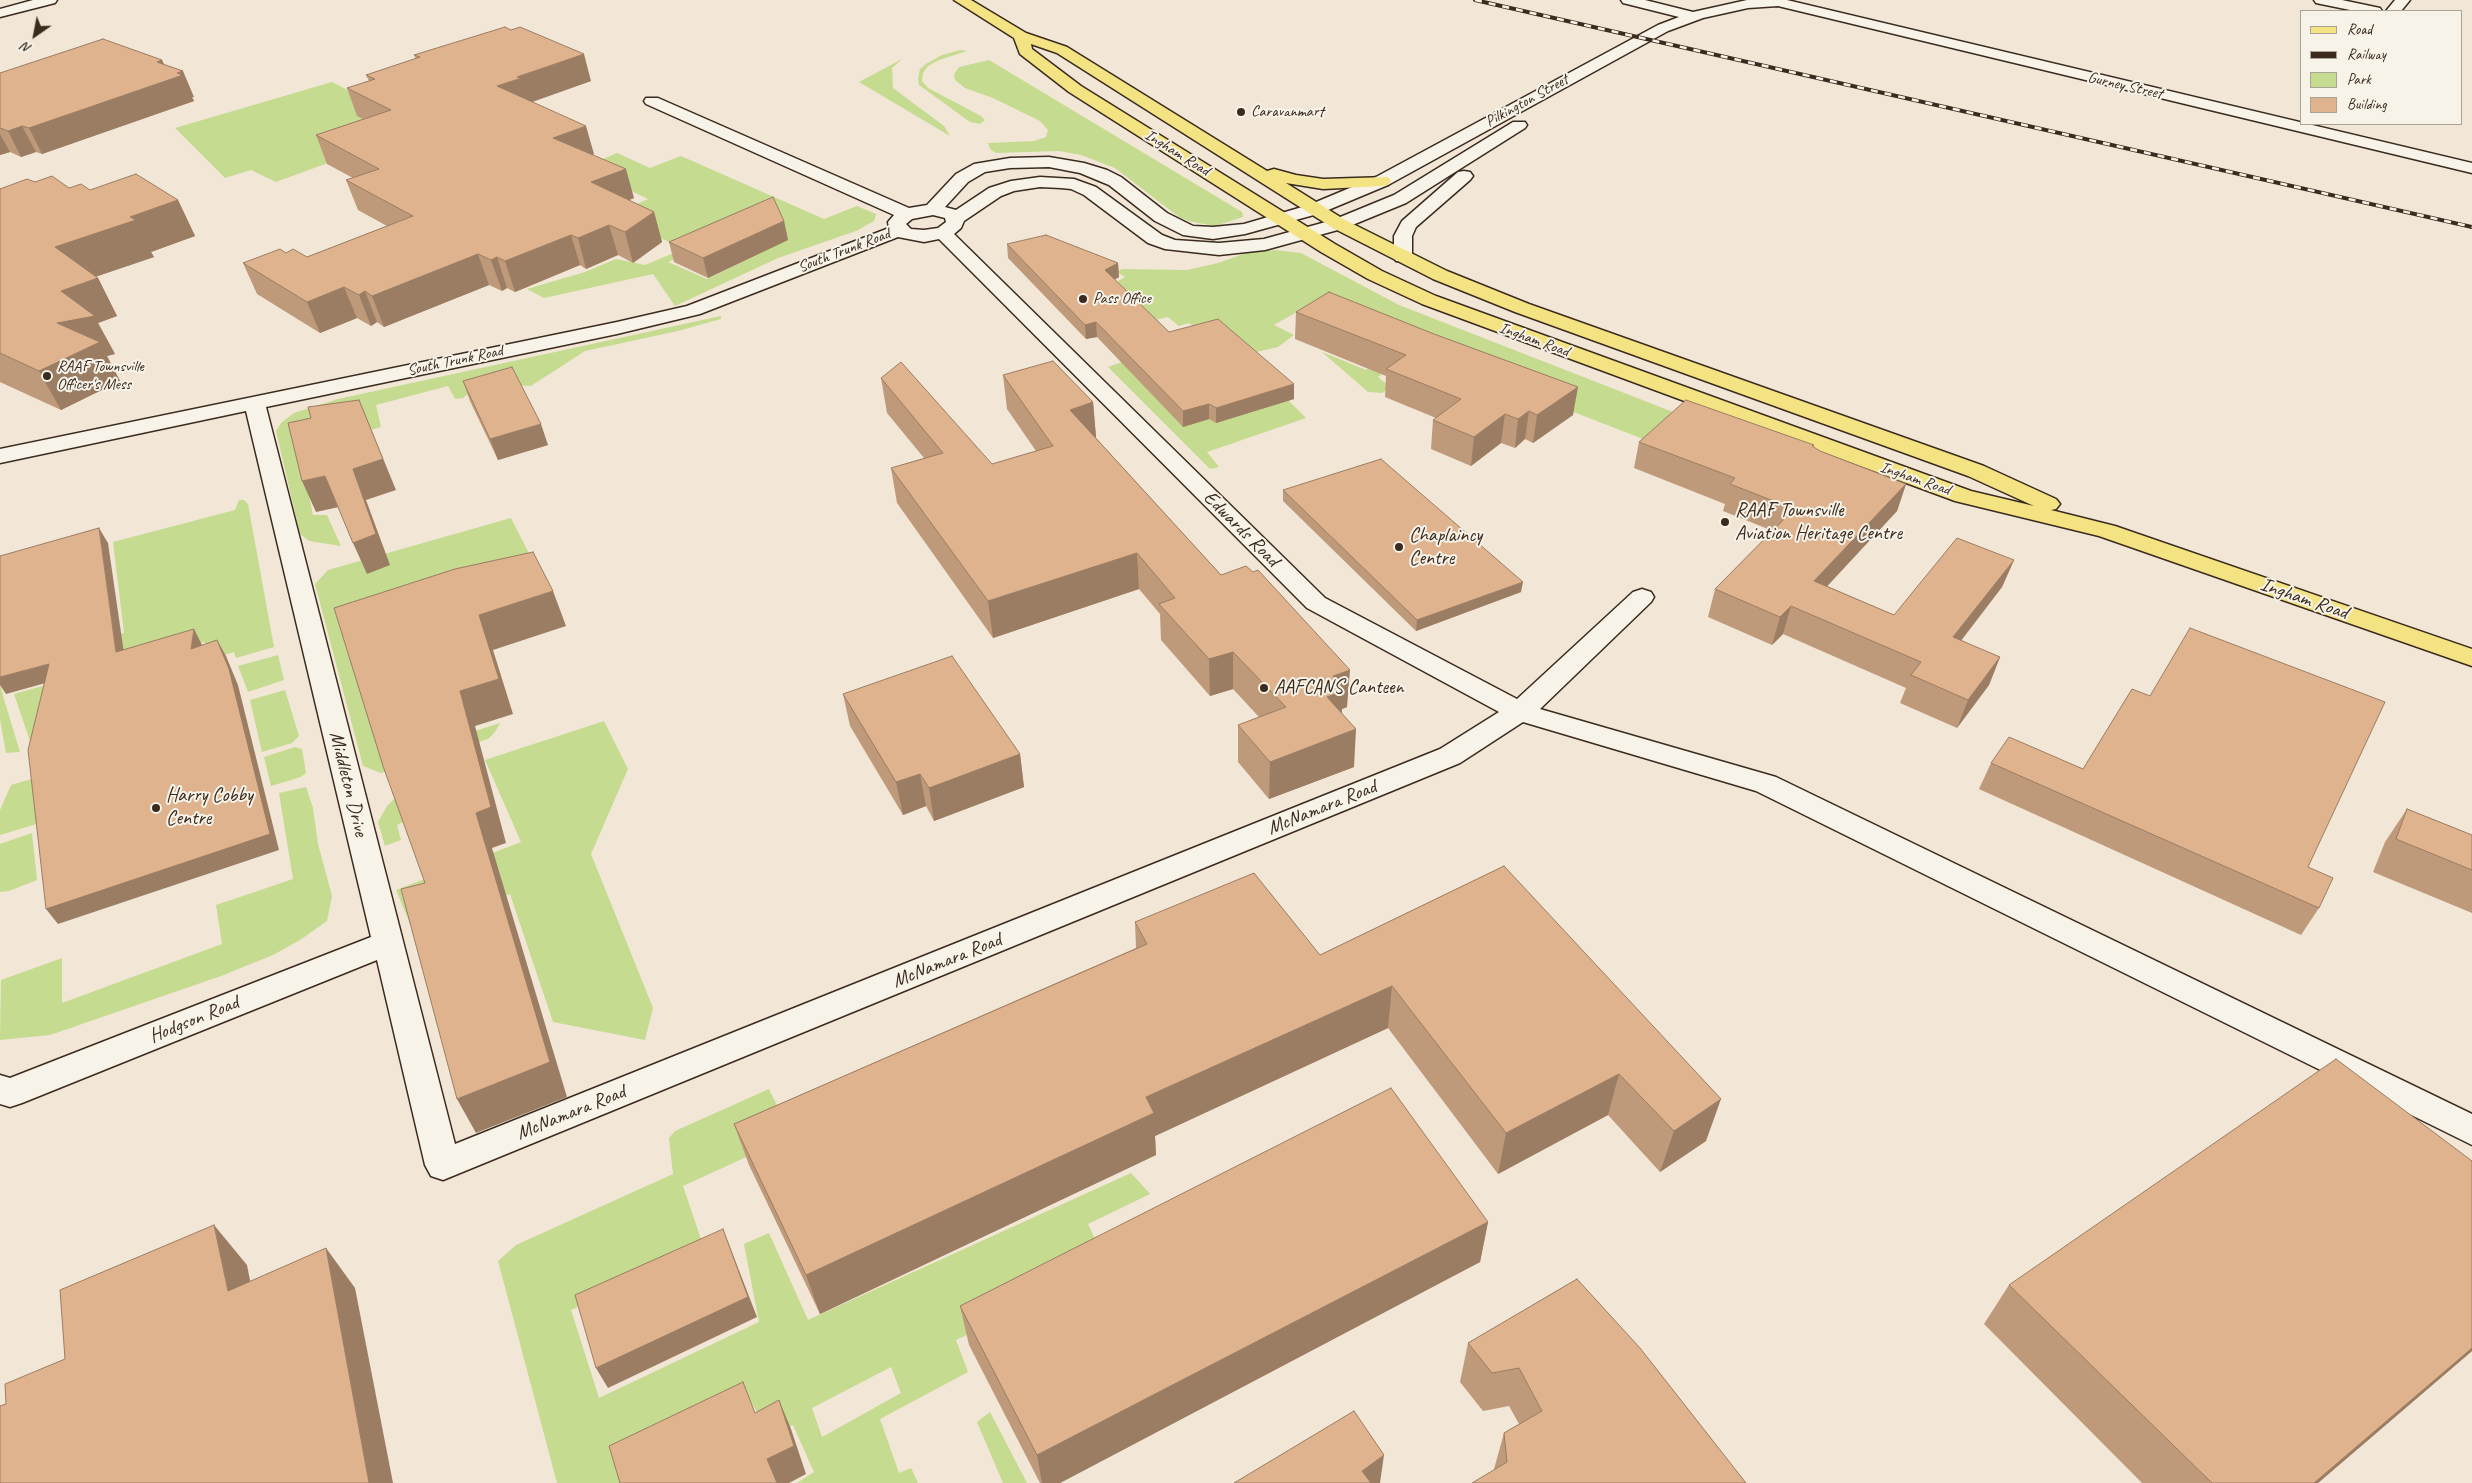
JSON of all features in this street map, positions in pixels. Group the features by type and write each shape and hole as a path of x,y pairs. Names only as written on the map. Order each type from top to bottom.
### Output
{"main road":[{"name":"Ingham Road","path":"961,0 1021,36 1062,50 1339,224 1449,279 1522,308 1976,471 2106,531"},
{"name":"Ingham Road","path":"1021,36 1025,51 1075,89 1305,234 1375,275 1476,319 1963,496 2106,531 2472,658"},
{"path":"1244,165 1308,183 1344,184 1382,181"}],"street":[{"path":"0,13 50,0"},
{"path":"1628,0 1694,16 1711,24"},
{"path":"2321,0 2370,10"},
{"path":"2394,10 2403,0"},
{"name":"Pilkington Street","path":"933,210 962,178 980,168 993,164 1049,162 1084,168 1102,174 1115,181 1168,221 1189,231 1221,233 1282,219 1314,209 1382,181 1640,38 1694,16 1748,4 1780,1"},
{"name":"Pilkington Street","path":"949,226 995,192 1011,186 1040,182 1074,184 1090,191 1155,239 1172,245 1210,248 1245,247 1305,234 1339,224 1378,209 1418,190 1539,111 1655,42 1759,11 1780,1"},
{"name":"Gurney Street","path":"1780,1 2299,124"},
{"path":"652,101 903,222 914,236 949,226 943,211 933,210"},
{"path":"1403,257 1403,236 1408,225 1539,111"},
{"name":"Gurney Street","path":"2303,125 2472,168"},
{"name":"South Trunk Road","path":"0,456 617,328 693,310 933,210"},
{"name":"Edwards Road","path":"949,226 1316,603 1520,712 1766,784 2472,1130"},
{"name":"Middleton Drive","path":"254,402 443,1165"},
{"path":"1520,712 1642,597"},
{"name":"McNamara Road","path":"443,1165 1450,756 1520,712"},
{"name":"Hodgson Road","path":"0,1089 10,1094 388,944"}],"green space":[{"path":"961,50 967,51 939,60 928,66 923,73 922,81 928,88 981,116 985,120 980,124 970,122 919,85 920,69 926,64 942,55"},
{"path":"902,59 892,68 893,88 944,126 950,136 859,82"},
{"path":"989,60 1242,212 1243,217 1215,226 1188,221 1179,217 1115,168 1081,155 1059,151 996,153 990,149 988,143 1034,141 1046,137 1048,130 1040,121 993,98 965,88 955,80 954,74 959,67"},
{"path":"332,82 423,128 276,182 251,170 225,178 175,128"},
{"path":"617,153 650,168 681,156 824,219 857,206 876,214 874,221 856,231 778,258 675,306 653,274 544,298 527,289 585,272 616,259 645,265 683,249 614,215 648,199 583,168","holes":["754,246 765,251 707,279 668,262 690,252"]},
{"path":"1275,250 1301,253 1399,305 1673,412 1643,439 1435,358 1385,372 1378,377 1390,387 1382,393 1368,392 1322,352 1366,370 1397,345 1297,312 1274,325 1294,335 1278,347 1256,352 1222,334 1306,418 1207,452 1219,467 1210,469 1108,367 1203,334 1189,323 1179,326 1168,317 1137,324 1113,284 1125,277 1117,272 1122,269 1187,270 1218,263 1249,252"},
{"path":"721,316 721,319 678,331 585,351 531,386 508,385 470,392 463,398 455,399 448,386 376,405 381,427 300,451 313,515 327,515 341,546 309,541 300,534 276,431 281,423 294,413 338,399"},
{"path":"239,500 244,500 248,504 274,647 236,658 234,652 206,660 205,642 89,675 31,744 14,694 89,673 104,637 124,633 113,542 235,510"},
{"path":"511,518 544,583 385,760 500,723 495,732 488,739 397,769 381,773 363,766 315,584 328,570"},
{"path":"278,655 284,680 248,692 238,666"},
{"path":"0,682 20,752 6,753 0,719"},
{"path":"285,690 299,736 292,743 262,752 250,700"},
{"path":"604,721 628,769 591,854 653,1008 645,1040 553,1022 510,894 411,926 396,890 521,842 485,760"},
{"path":"295,747 302,749 306,773 301,777 271,786 264,757"},
{"path":"35,778 40,823 0,835 0,810 11,785"},
{"path":"306,787 313,808 318,844 332,896 327,921 300,940 273,955 221,976 50,1035 0,1040 1,980 62,958 62,1003 222,944 216,905 293,879 279,793"},
{"path":"399,794 398,805 403,822 397,825 401,840 385,846 378,822 387,806"},
{"path":"32,833 37,880 9,891 0,892 0,844"},
{"path":"769,1089 792,1136 683,1186 704,1248 571,1310 599,1398 759,1322 744,1244 769,1233 808,1320 1131,1173 1150,1194 1088,1224 1099,1248 1072,1286 956,1340 968,1372 880,1419 899,1473 911,1468 918,1483 797,1483 814,1472 793,1425 770,1435 750,1400 622,1483 557,1483 498,1261 516,1245 673,1174 669,1138 675,1131","holes":["891,1367 901,1393 822,1437 812,1408"]},
{"path":"990,1412 1027,1483 1003,1483 977,1422"}],"building":[{"path":"505,27 511,30 520,27 584,54 517,77 522,78 497,86 586,126 553,138 626,169 591,182 654,212 625,232 609,225 578,238 571,235 505,261 497,257 491,260 478,254 372,296 365,291 359,295 344,287 307,302 243,263 280,249 286,253 293,249 307,257 413,216 346,180 379,169 316,135 391,110 347,88 375,79 366,75 420,57 414,55"},
{"path":"103,39 162,60 157,62 183,71 177,73 183,75 29,128 22,126 8,131 0,128 0,73"},
{"path":"136,174 178,200 130,217 136,220 55,247 98,278 61,291 95,316 57,323 100,342 39,371 0,353 0,189 27,179 35,182 52,176 69,188 81,184 90,190"},
{"path":"773,197 784,221 703,258 669,242"},
{"path":"1046,235 1118,263 1105,270 1169,332 1218,319 1294,384 1216,408 1209,404 1183,411 1096,322 1085,325 1007,244"},
{"path":"1329,292 1434,334 1578,387 1537,415 1529,411 1518,419 1505,414 1474,437 1433,420 1461,399 1386,369 1406,355 1296,312"},
{"path":"1053,361 1093,402 1070,410 1221,575 1246,566 1253,572 1258,570 1350,670 1333,676 1343,691 1327,697 1356,729 1270,762 1238,725 1286,707 1233,652 1209,659 1159,604 1175,598 1137,553 988,601 891,468 943,453 881,378 901,362 992,464 1053,446 1003,375"},
{"path":"512,367 541,424 490,439 463,381"},
{"path":"359,400 383,459 353,469 376,534 353,543 325,476 302,481 288,423 311,418 308,407"},
{"path":"1686,400 1814,445 1812,446 1820,451 1906,484 1814,581 1894,615 1957,538 2014,560 1953,637 2000,657 1968,700 1911,675 1921,662 1791,606 1780,617 1715,589 1794,509 1730,484 1735,478 1639,442"},
{"name":"Chaplaincy Centre","path":"1381,459 1523,582 1417,620 1283,490"},
{"name":"Harry Cobby Centre","path":"99,528 116,652 194,629 191,649 217,640 229,669 270,834 46,909 28,750 49,664 0,677 0,556"},
{"path":"533,552 553,591 479,615 499,679 460,691 491,807 476,813 550,1062 457,1099 401,889 425,883 383,766 334,608 455,569"},
{"path":"2190,628 2385,702 2308,867 2333,878 2319,908 1991,763 2009,737 2083,769 2132,689 2150,696"},
{"path":"952,656 1020,754 929,788 920,774 896,782 843,694"},
{"path":"2407,809 2472,835 2472,870 2396,839"},
{"path":"1504,866 1721,1099 1674,1131 1619,1074 1506,1133 1392,986 1146,1097 1154,1113 806,1275 734,1124 1147,944 1135,922 1254,873 1320,955"},
{"path":"2336,1059 2472,1161 2472,1348 2314,1483 2212,1483 2009,1285"},
{"path":"1391,1088 1488,1222 1037,1455 960,1306"},
{"path":"214,1225 228,1291 326,1248 369,1483 0,1483 0,1406 6,1404 5,1384 65,1359 60,1290"},
{"path":"723,1229 748,1297 596,1368 575,1295"},
{"path":"1577,1279 1640,1348 1746,1483 1472,1483 1507,1462 1504,1433 1542,1411 1519,1368 1492,1373 1468,1343"},
{"path":"743,1382 755,1413 779,1400 794,1446 767,1459 777,1483 620,1483 609,1446"},
{"path":"1354,1411 1384,1455 1362,1471 1371,1483 1234,1483"}],"railway":[{"path":"1475,0 2472,227"}],"place":[{"name":"Caravanmart","path":"1241,112"},
{"name":"Pass Office","path":"1083,299"},
{"name":"RAAF Townsville Officer's Mess","path":"47,376"},
{"name":"RAAF Townsville Aviation Heritage Centre","path":"1725,522"},
{"name":"Chaplaincy Centre","path":"1399,547"},
{"name":"AAFCANS Canteen","path":"1264,688"},
{"name":"Harry Cobby Centre","path":"156,808"}]}
